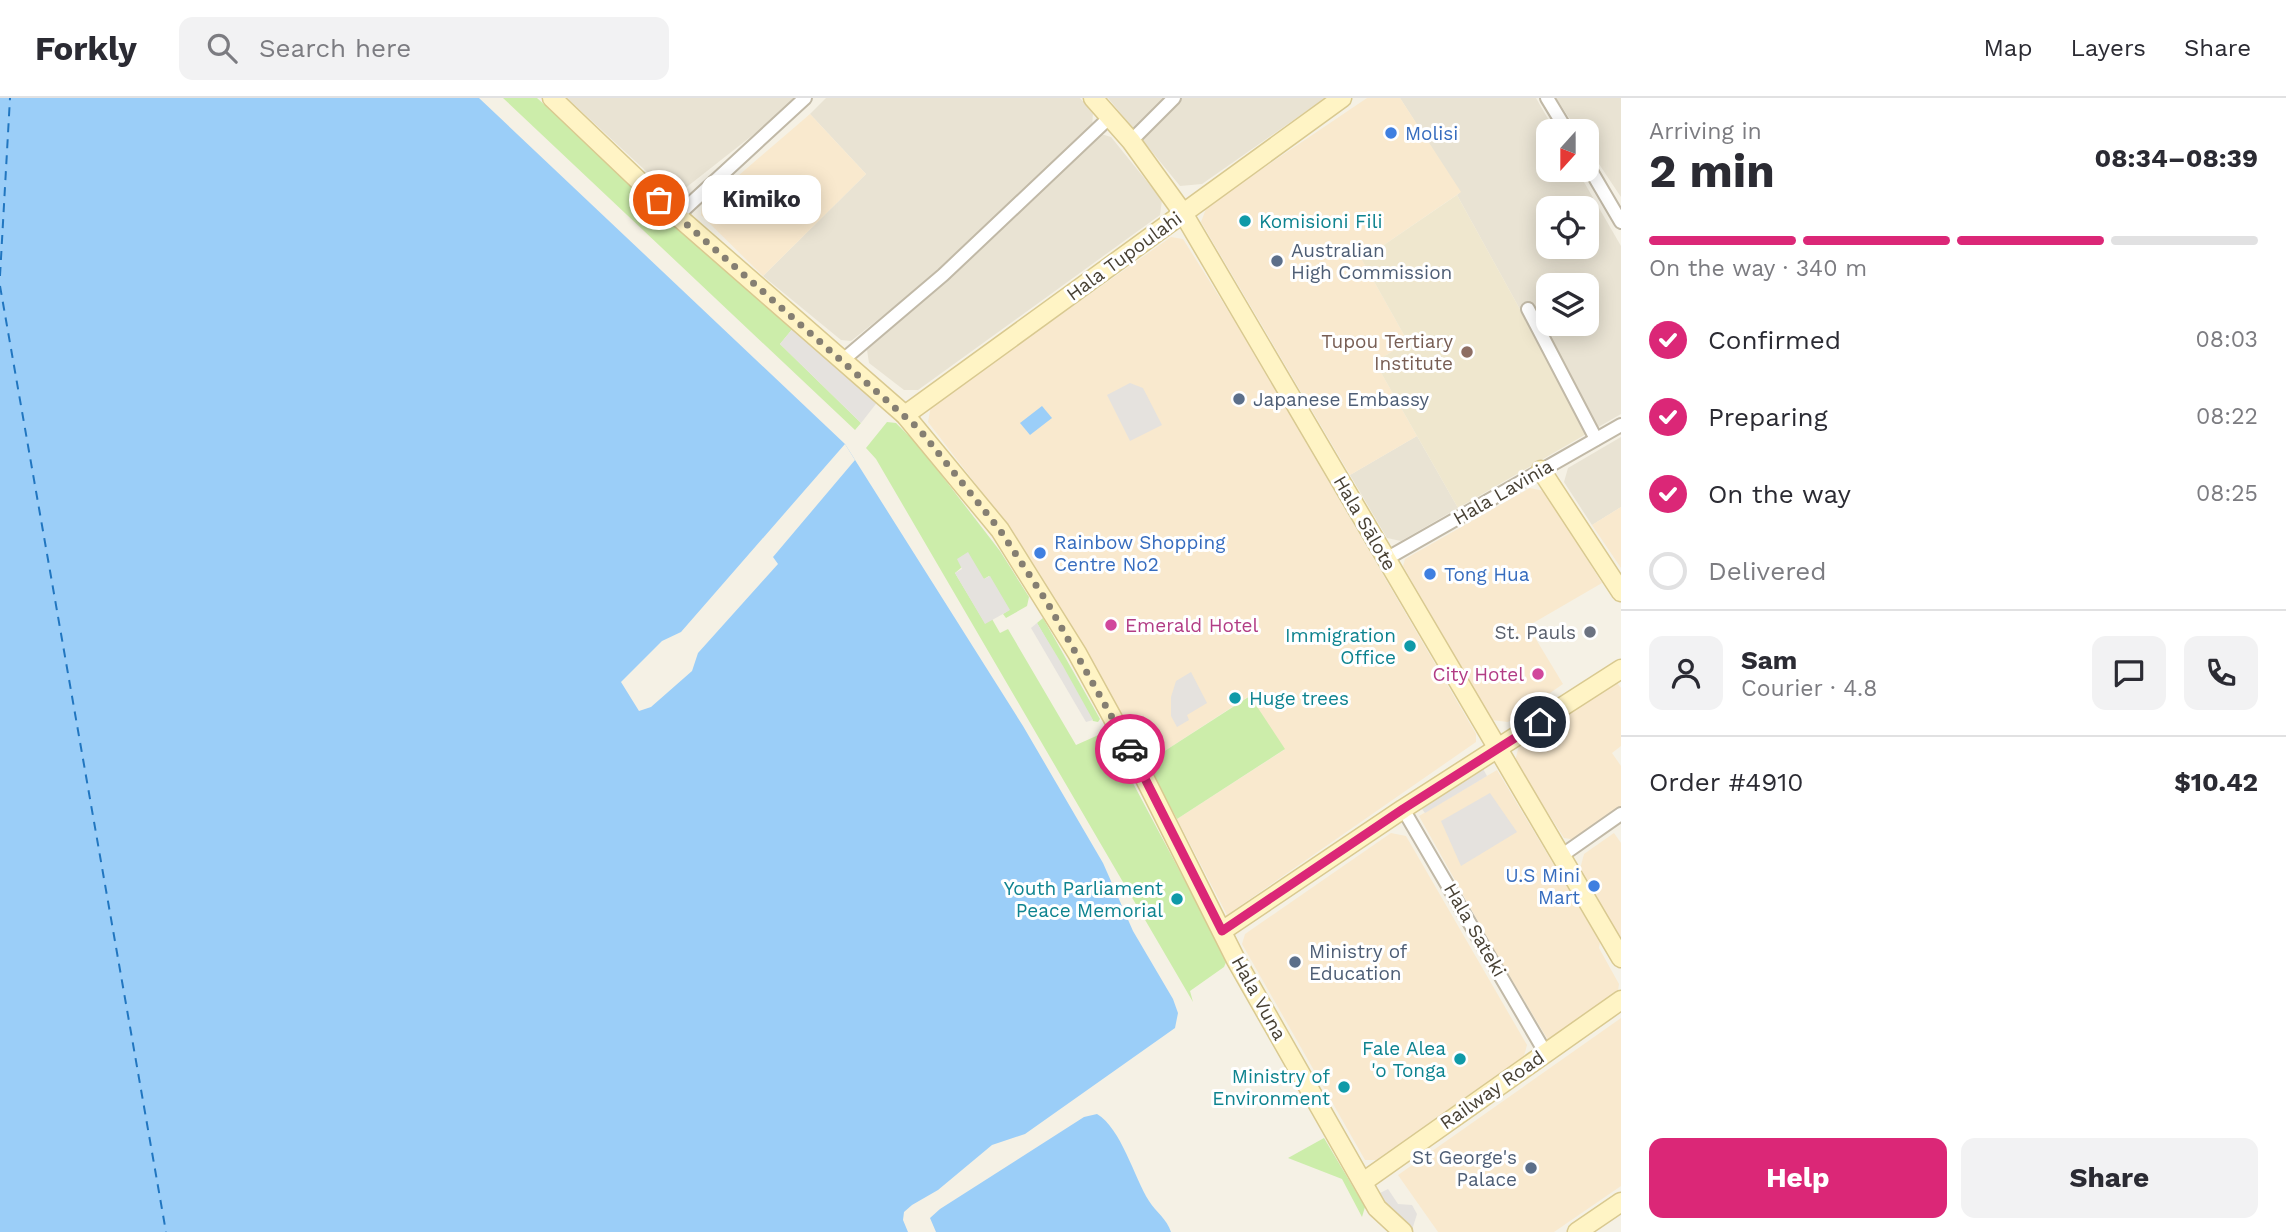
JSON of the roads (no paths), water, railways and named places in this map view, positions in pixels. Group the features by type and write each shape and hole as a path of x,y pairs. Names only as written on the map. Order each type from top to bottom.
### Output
{"main road":[{"name":"Hala Vuna","path":"552,98 677,216 905,415 995,524 1047,602 1135,757 1222,931 1377,1208 1403,1232"},
{"name":"Hala Sālote","path":"1093,98 1131,141 1183,213 1621,958"},
{"name":"Hala Tupoulahi","path":"905,415 1342,98"},
{"path":"1542,470 1621,593"},
{"path":"1222,931 1403,809 1621,668"},
{"name":"Railway Road","path":"1363,1182 1621,1000"},
{"path":"1577,1232 1621,1202"}],"street":[{"path":"677,216 805,98"},
{"path":"1131,141 1174,98"},
{"path":"1546,98 1559,119"},
{"path":"843,360 943,275 1110,117"},
{"path":"1598,182 1621,222"},
{"path":"1528,309 1597,439"},
{"name":"Hala Lavinia","path":"1386,559 1621,425"},
{"name":"Hala Sateki","path":"1403,809 1545,1052"},
{"path":"1561,856 1621,814"}],"water":[{"path":"0,98 479,98 845,444 1023,726 1103,863 1133,931 1173,999 1178,1013 1175,1028 1025,1134 992,1145 938,1190 912,1205 904,1212 903,1220 908,1232 0,1232"},
{"path":"1042,406 1052,418 1030,435 1020,423"},
{"path":"1097,1114 1106,1121 1120,1141 1143,1191 1171,1232 936,1232 930,1218 940,1209 1084,1117"}],"place":[{"name":"Molisi","path":"1391,133"},
{"name":"Kimiko","path":"659,200"},
{"name":"Komisioni Fili","path":"1245,221"},
{"name":"Australian High Commission","path":"1277,261"},
{"name":"Tupou Tertiary Institute","path":"1467,352"},
{"name":"Japanese Embassy","path":"1239,399"},
{"name":"Rainbow Shopping Centre No2","path":"1040,553"},
{"name":"Tong Hua","path":"1430,574"},
{"name":"Emerald Hotel","path":"1111,625"},
{"name":"St. Pauls","path":"1590,632"},
{"name":"Immigration Office","path":"1410,646"},
{"name":"City Hotel","path":"1538,674"},
{"name":"Huge trees","path":"1235,698"},
{"name":"U.S Mini Mart","path":"1594,886"},
{"name":"Youth Parliament Peace Memorial","path":"1177,899"},
{"name":"Ministry of Education","path":"1295,962"},
{"name":"Fale Alea 'o Tonga","path":"1460,1059"},
{"name":"Ministry of Environment","path":"1344,1087"},
{"name":"St George's Palace","path":"1531,1168"}]}
